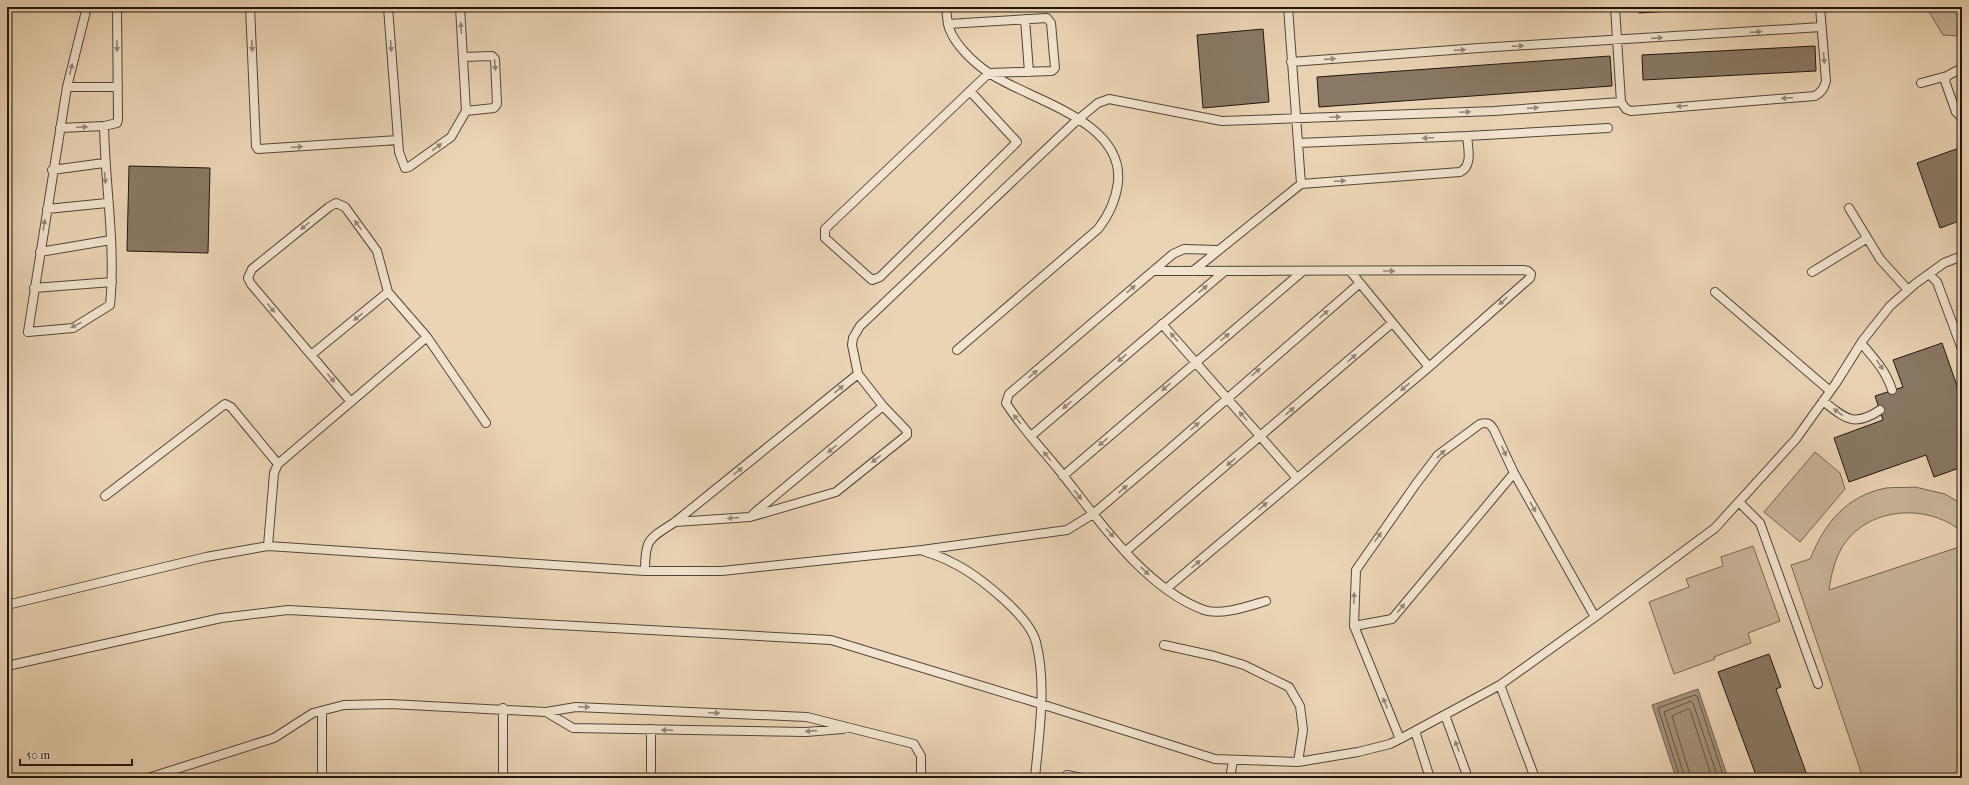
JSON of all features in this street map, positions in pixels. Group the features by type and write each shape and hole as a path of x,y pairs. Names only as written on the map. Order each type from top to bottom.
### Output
{"lane":[{"path":"87,7 67,87 52,170 28,332 73,328 110,305 112,282 111,240 104,163 104,126"},
{"path":"60,128 117,124 117,7"},
{"path":"250,7 256,146 258,149 398,140"},
{"path":"388,7 399,152 405,168 409,168 451,137 466,111 460,7"},
{"path":"946,7 948,24 954,39 963,50 989,73 1079,119 1105,139 1114,155 1118,173 1116,196 1106,220 1098,229 957,350"},
{"path":"1288,7 1301,184"},
{"path":"1616,7 1622,102 1626,109 1631,111 1815,96 1823,89 1826,81 1820,7"},
{"path":"948,24 1045,17 1051,23 1055,68 1052,72 989,73 970,91 825,230 824,238 872,280 880,277 1017,142 970,91"},
{"path":"1025,18 1029,72"},
{"path":"1291,62 1479,48 1618,41 1821,27"},
{"path":"463,57 492,56 495,58 498,104 494,108 466,111"},
{"path":"1921,83 1947,76 1962,68"},
{"path":"1947,76 1945,81 1946,87 1956,112 1962,118"},
{"path":"67,87 118,87"},
{"path":"675,522 750,517 836,492 907,435 907,431 883,406 858,374 852,345 853,338 860,326 1079,119 1098,103 1109,99 1222,122 1494,111 1622,102"},
{"path":"1298,143 1608,128"},
{"path":"1193,271 1217,250 1301,184 1460,172 1465,170 1468,163 1467,136"},
{"path":"52,170 104,163"},
{"path":"47,209 107,203"},
{"path":"351,402 251,284 248,278 252,269 336,203 345,207 377,251 388,292 427,337 486,423"},
{"path":"1849,208 1866,239 1880,259 1908,290"},
{"path":"1812,272 1866,239"},
{"path":"40,252 111,240"},
{"path":"1217,250 1184,249 1178,251 1006,397 1006,403 1093,514 1146,572 1166,589 1205,611 1236,611 1266,601"},
{"path":"7,666 221,618 288,610 831,640 1215,759 1233,761 1298,762 1358,752 1390,744 1500,685 1715,528 1796,439 1830,392 1861,343 1890,306 1908,290 1944,263 1962,256"},
{"path":"1063,476 1303,270"},
{"path":"1153,271 1523,270 1531,274 1530,278 1430,367 1296,477 1166,589"},
{"path":"1031,436 1225,271"},
{"path":"1350,271 1430,367"},
{"path":"1929,274 1937,282 1962,349"},
{"path":"34,288 112,282"},
{"path":"7,605 206,557 268,546 645,571 722,571 922,550 1067,530 1093,514 1360,283"},
{"path":"311,355 388,292"},
{"path":"1715,292 1830,392"},
{"path":"1126,551 1392,323"},
{"path":"1162,324 1296,477"},
{"path":"268,546 274,473 278,464 427,337"},
{"path":"1861,343 1875,358 1888,378 1892,390"},
{"path":"645,571 645,553 647,544 653,536 675,522 858,374"},
{"path":"1823,402 1844,417 1853,420 1870,417 1880,410"},
{"path":"105,496 225,404 231,407 278,464"},
{"path":"750,517 883,406"},
{"path":"1400,739 1354,626 1356,570 1438,455 1480,424 1486,422 1490,424 1494,430 1514,473 1595,617"},
{"path":"1354,626 1392,619 1514,473"},
{"path":"1739,502 1760,523 1818,684"},
{"path":"922,550 952,562 985,583 1027,624 1036,640 1040,667 1041,704 1035,778"},
{"path":"1164,645 1214,656 1244,665 1289,687 1300,706 1302,730 1298,762"},
{"path":"1500,685 1535,778"},
{"path":"148,778 274,738 313,713 344,705 390,704 503,708 546,712 576,707 807,717 914,744 921,756 921,778"},
{"path":"503,708 503,778"},
{"path":"322,711 322,778"},
{"path":"546,712 573,728 806,732 850,728"},
{"path":"1445,715 1468,778"},
{"path":"650,778 651,730"},
{"path":"1415,731 1430,778"},
{"path":"1230,778 1233,761"},
{"path":"1067,778 1067,775 1082,778"}],"shaded area":[{"path":"1926,7 1962,7 1962,36 1943,35"},
{"path":"1815,452 1840,473 1845,489 1800,542 1764,512"},
{"path":"1915,487 1945,494 1962,504 1962,532 1948,522 1932,516 1915,513 1881,517 1865,524 1852,535 1841,549 1833,569 1829,590 1962,546 1962,778 1863,778 1791,565 1810,559 1830,523 1848,504 1859,497 1886,488"},
{"path":"1753,546 1780,621 1748,633 1751,643 1714,657 1715,659 1674,674 1649,602 1689,587 1686,579 1723,566 1721,557"}],"water":[{"path":"1698,689 1728,778 1676,778 1652,705"}],"building":[{"path":"1638,7 1730,7 1639,13"},
{"path":"1263,29 1269,102 1203,108 1197,35"},
{"path":"1815,46 1816,71 1643,80 1642,55"},
{"path":"1610,56 1612,86 1319,107 1317,77"},
{"path":"1962,147 1962,220 1940,228 1917,163"},
{"path":"129,166 210,168 208,253 127,251"},
{"path":"1942,343 1962,400 1962,467 1934,477 1926,455 1849,482 1834,438 1883,420 1875,396 1903,387 1893,360"},
{"path":"1769,654 1781,687 1776,689 1808,778 1757,778 1718,672"}]}
